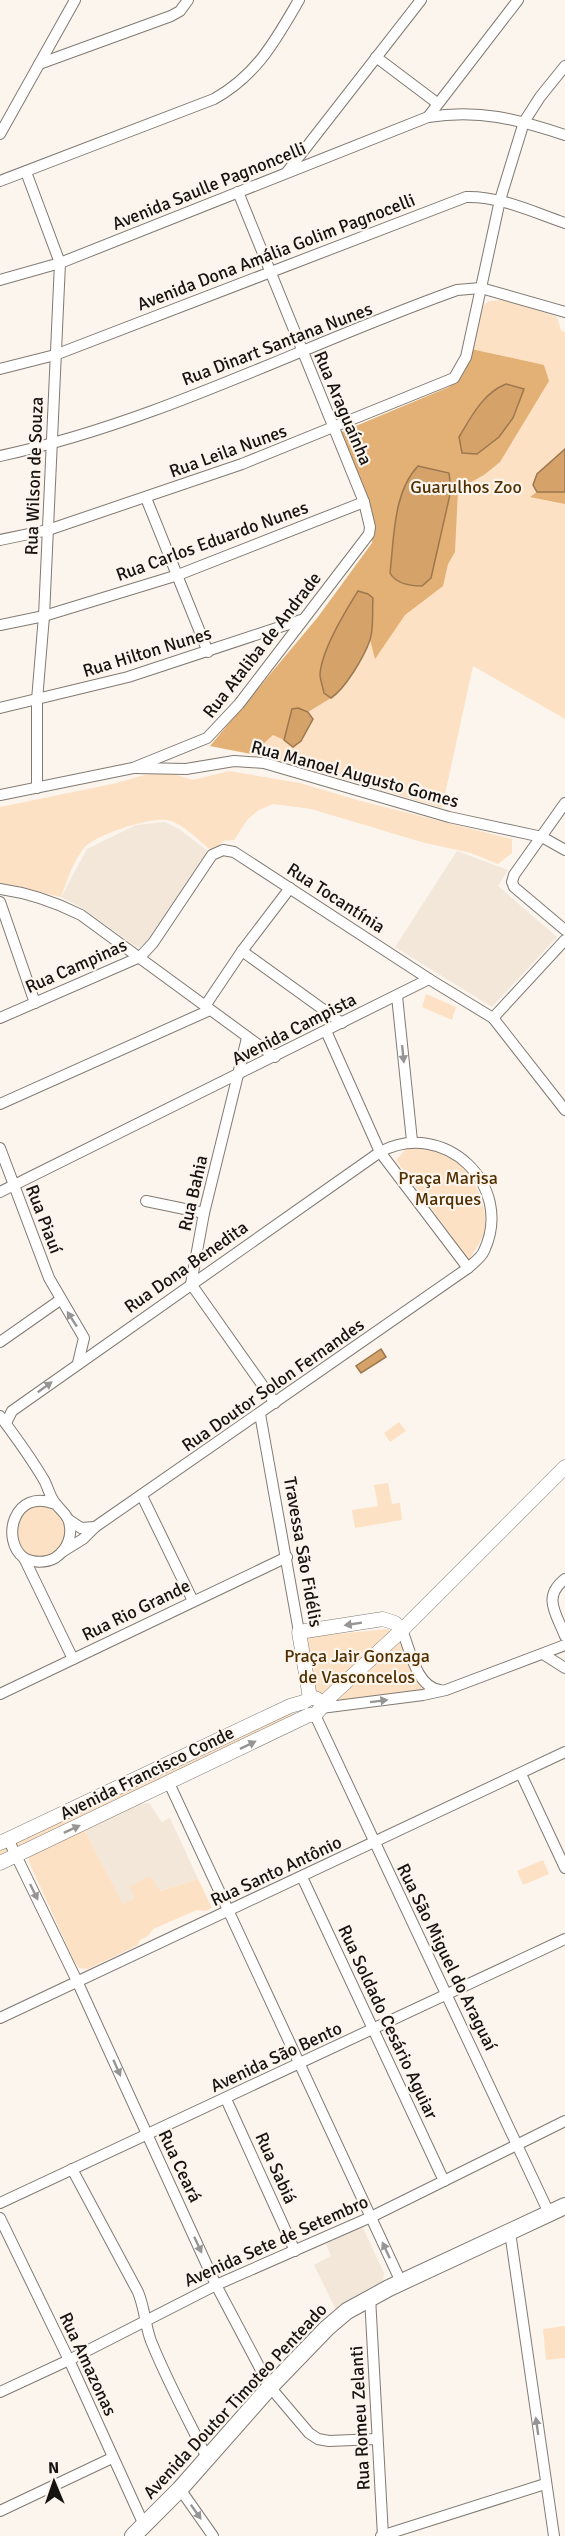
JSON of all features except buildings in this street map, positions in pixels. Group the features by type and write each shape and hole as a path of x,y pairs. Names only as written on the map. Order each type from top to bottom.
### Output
{"main road":[{"name":"Avenida Doutor Timoteo Penteado","path":"139,2531 270,2387 327,2328 347,2311 401,2282 565,2206"}],"street":[{"path":"0,134 75,0"},
{"path":"39,64 171,16 180,11 188,0"},
{"path":"0,181 214,99 232,89 247,77 262,59 299,0"},
{"path":"287,172 421,0"},
{"path":"428,117 518,0"},
{"path":"376,57 437,103"},
{"path":"481,288 500,200 524,122 540,97 565,66"},
{"name":"Avenida Saulle Pagnoncelli","path":"0,280 60,263 428,117 455,112 482,113 524,122 565,135"},
{"name":"Rua Wilson de Souza","path":"26,172 60,263 44,616 37,700 37,788"},
{"name":"Rua Araguaínha","path":"238,192 364,502"},
{"name":"Avenida Dona Amália Golim Pagnocelli","path":"0,369 55,356 466,197 500,200 565,223"},
{"name":"Rua Dinart Santana Nunes","path":"0,456 52,445 302,352 457,290 481,288 565,312"},
{"name":"Rua Leila Nunes","path":"0,540 48,530 146,498 333,429 448,382 459,373 466,357 481,288"},
{"path":"146,498 208,652"},
{"name":"Rua Carlos Eduardo Nunes","path":"0,625 44,616 178,575 364,502"},
{"name":"Rua Ataliba de Andrade","path":"133,768 207,738 220,727 301,620 367,540 370,527 364,502"},
{"name":"Rua Hilton Nunes","path":"0,708 118,680 301,620"},
{"name":"Rua Manoel Augusto Gomes","path":"133,768 186,770 234,761 264,763 449,817 542,837 565,850"},
{"path":"0,795 133,768"},
{"path":"565,803 514,875 512,882 514,888 565,930"},
{"name":"Rua Tocantínia","path":"223,850 234,852 429,979"},
{"name":"Rua Campinas","path":"0,1018 140,957 153,944 212,855 223,850"},
{"path":"0,1104 207,1008 242,951 290,888"},
{"path":"0,889 23,892 59,904 81,915 275,1057"},
{"path":"0,902 34,1003"},
{"path":"493,1018 565,940"},
{"path":"242,951 342,1023"},
{"path":"429,979 493,1018 565,1110"},
{"name":"Avenida Campista","path":"0,1192 238,1076 429,979"},
{"path":"397,996 412,1141"},
{"path":"326,1031 380,1152 468,1268 484,1253 491,1215 488,1196 469,1163 455,1152 434,1143 412,1141 395,1143 380,1152"},
{"name":"Rua Bahia","path":"191,1284 204,1213 247,1038"},
{"name":"Rua Piauí","path":"0,1148 13,1186 60,1300 84,1338"},
{"name":"Rua Dona Benedita","path":"2,1417 380,1152"},
{"path":"146,1201 204,1213"},
{"name":"Rua Doutor Solon Fernandes","path":"62,1552 468,1268"},
{"path":"191,1284 275,1403"},
{"path":"0,1342 60,1300"},
{"path":"78,1363 84,1338 109,1342"},
{"name":"Travessa São Fidélis","path":"260,1414 313,1707"},
{"path":"2,1417 43,1479 56,1504 69,1520 68,1543 62,1552 44,1562 37,1574 36,1583"},
{"path":"313,1707 402,1630 565,1467"},
{"path":"36,1499 43,1479"},
{"path":"142,1496 194,1601"},
{"path":"0,1523 26,1502 36,1499 56,1504"},
{"path":"11,1515 8,1525 10,1544 24,1558 73,1659"},
{"path":"69,1520 81,1528 95,1527"},
{"name":"Rua Rio Grande","path":"0,1695 287,1557"},
{"path":"24,1558 44,1562"},
{"path":"565,1579 554,1589 552,1596 565,1636"},
{"path":"299,1632 383,1619 411,1612 445,1587"},
{"path":"383,1619 395,1623 402,1630 423,1681 430,1688 446,1690"},
{"path":"313,1707 423,1695 446,1690 565,1645"},
{"path":"543,1654 565,1668"},
{"name":"Avenida Francisco Conde","path":"4,1841 290,1706 313,1707"},
{"name":"Avenida Francisco Conde","path":"0,1863 169,1783 313,1707"},
{"name":"Rua São Miguel do Araguaí","path":"313,1707 374,1843 518,2143 549,2213"},
{"name":"Rua Santo Antônio","path":"0,2018 565,1752"},
{"path":"521,1774 565,1868"},
{"path":"169,1783 401,2282"},
{"name":"Rua Ceará","path":"4,1841 16,1856 77,1981 216,2285 270,2387 309,2433 318,2439 330,2441 377,2439"},
{"name":"Rua Soldado Cesário Aguiar","path":"302,1877 444,2181"},
{"name":"Avenida São Bento","path":"0,2203 565,1939"},
{"name":"Rua Sabiá","path":"226,2099 295,2250"},
{"name":"Avenida Sete de Setembro","path":"0,2392 69,2360 216,2285 370,2217 565,2121"},
{"path":"72,2169 138,2292 150,2337 159,2359 207,2458"},
{"name":"Rua Amazonas","path":"0,2218 69,2360 112,2458 139,2531"},
{"path":"510,2232 554,2536"},
{"name":"Rua Romeu Zelanti","path":"370,2297 382,2536"},
{"path":"0,2511 112,2458"},
{"path":"382,2536 546,2484"},
{"path":"180,2488 213,2536"}],"shaded area":[{"path":"471,349 544,365 549,381 500,462 484,475 458,489 455,552 448,564 443,586 405,615 375,659 370,639 373,598 345,612 326,653 320,675 324,693 331,698 308,712 298,708 293,709 284,740 273,735 252,754 210,746 318,617 372,543 374,522 339,433 449,387 465,371"},
{"path":"506,384 524,389 513,418 499,437 477,454 462,453 459,437 473,414 484,399"},
{"path":"565,449 565,492 537,492 533,485 537,474"},
{"path":"418,466 449,473 451,490 431,578 422,586 400,582 390,573 399,502 410,477"},
{"path":"537,492 565,492 565,504 530,497"},
{"path":"358,591 373,598 370,640 354,672 331,698 324,693 320,676 322,664 335,631"},
{"path":"298,708 308,712 313,719 301,741 293,747 284,740 292,709"},
{"path":"165,822 179,829 209,852 146,942 138,948 84,909 61,897 87,849 136,825"},
{"path":"457,851 508,870 498,886 557,937 492,1007 395,947"},
{"path":"381,1349 386,1357 361,1373 356,1366"},
{"path":"149,1803 162,1822 170,1818 198,1879 159,1891 157,1887 123,1904 84,1829 140,1804"},
{"path":"362,2226 384,2273 383,2282 336,2310 314,2265 331,2256 326,2244"}],"green space":[{"name":"Guarulhos Zoo","path":"504,300 557,317 561,330 565,332 565,719 473,666 442,808 297,766 210,746 318,617 372,543 374,522 339,433 449,387 465,371 479,309 489,301"},
{"path":"229,771 300,783 357,800 512,839 512,853 498,864 471,853 425,843 311,809 273,804 259,810 248,819 234,840 223,841 213,852 185,829 167,820 137,824 100,837 81,851 61,897 0,884 0,807 117,783 144,775 167,772 193,780"},
{"path":"426,994 456,1007 452,1020 422,1007"},
{"name":"Praça Marisa Marques","path":"407,1148 433,1150 454,1159 476,1186 484,1208 485,1226 482,1238 469,1260 396,1160"},
{"path":"399,1422 406,1431 390,1442 384,1433"},
{"path":"388,1483 392,1504 400,1503 402,1520 355,1528 352,1510 378,1506 374,1485"},
{"path":"28,1504 55,1507 66,1520 67,1538 57,1553 40,1559 21,1553 13,1517"},
{"name":"Praça Jair Gonzaga de Vasconcelos","path":"388,1629 406,1646 424,1690 325,1705 314,1695 306,1637"},
{"path":"293,1710 294,1718 0,1858 0,1848"},
{"path":"84,1829 123,1904 135,1898 129,1887 150,1876 160,1891 198,1879 212,1908 205,1911 197,1910 153,1929 148,1936 140,1940 138,1945 88,1969 79,1968 29,1862 29,1856"},
{"path":"543,1860 549,1874 523,1885 517,1871"},
{"path":"565,2326 565,2358 546,2360 543,2329"}]}
